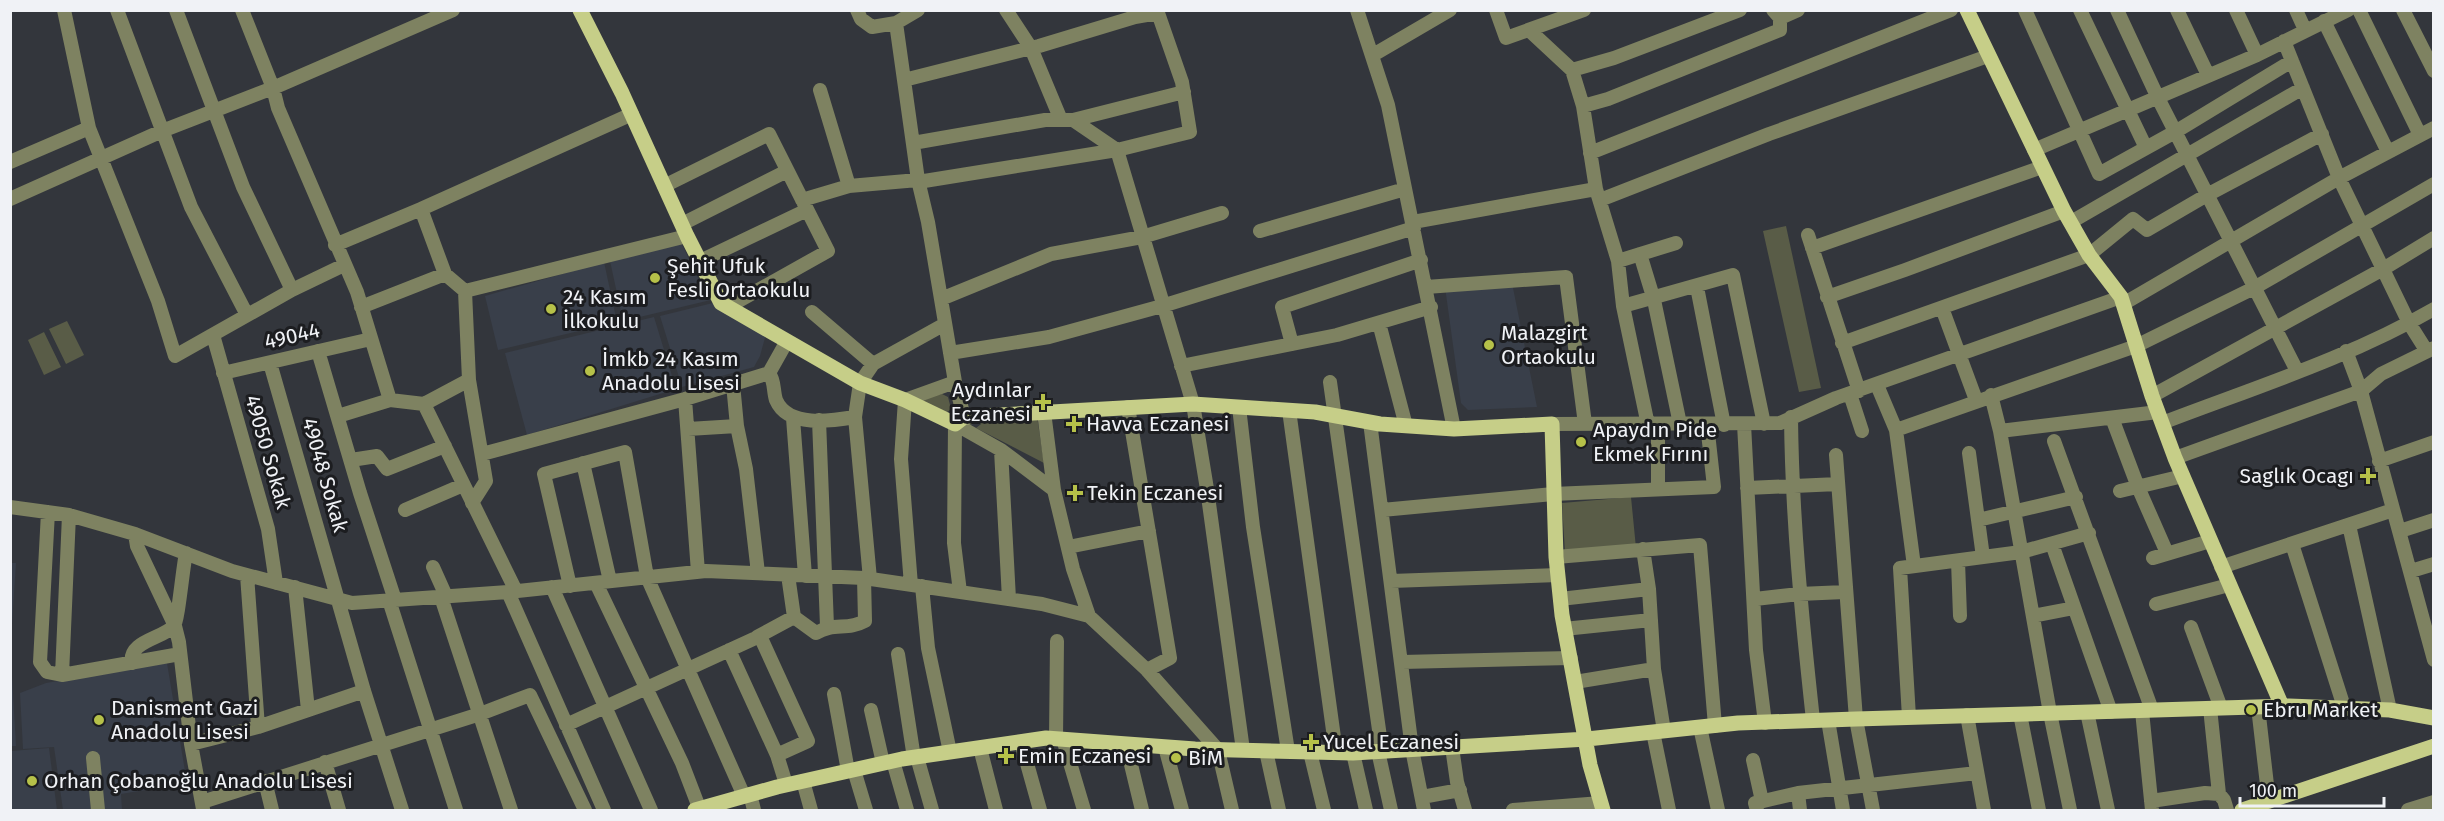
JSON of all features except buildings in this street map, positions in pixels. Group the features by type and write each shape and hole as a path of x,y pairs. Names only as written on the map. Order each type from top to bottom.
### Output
{"main road":[{"path":"580,10 721,303 860,383 959,421 1044,412 1193,404 1289,410 1370,422 1454,429 1552,423 1553,494 1560,599 1590,765 1602,807"},
{"path":"1967,10 2068,216 2090,255 2122,301 2152,396 2175,458 2282,706"},
{"path":"698,810 786,784 888,762 1021,742 1059,739 1218,750 1353,753 1587,739 1707,726 1909,717 2282,706 2390,710 2433,718"},
{"path":"2242,810 2433,746"}],"street":[{"path":"64,10 89,128 158,301 175,356 292,290 344,265"},
{"path":"117,10 191,207 247,315"},
{"path":"176,10 213,111 260,226 292,290"},
{"path":"242,10 273,88 278,108 361,307 390,400"},
{"path":"10,199 162,131 273,88 430,15 453,10"},
{"path":"857,10 861,19 872,27 896,23 918,10"},
{"path":"1006,10 1031,48 1067,120 1117,150 1193,404 1208,489 1243,750"},
{"path":"1356,10 1389,105 1454,429"},
{"path":"1373,55 1450,10"},
{"path":"1496,10 1506,38 1567,13 1584,10"},
{"path":"1572,70 1614,58 1740,10"},
{"path":"1583,106 1608,99 1780,30 1776,14 1798,10"},
{"path":"1590,153 1951,10"},
{"path":"2025,10 2099,174 2175,132 2292,61"},
{"path":"2080,10 2146,148"},
{"path":"2117,10 2158,98 2273,328 2297,371"},
{"path":"2177,10 2208,75"},
{"path":"2236,10 2257,55"},
{"path":"2296,10 2305,30"},
{"path":"2034,150 2257,55 2348,10"},
{"path":"2359,10 2420,135"},
{"path":"2403,10 2432,66"},
{"path":"700,261 805,205 849,186 918,181 1117,150 1190,132 1182,82 1158,13 1134,14 1031,48 904,80"},
{"path":"2324,21 2388,152"},
{"path":"896,23 918,181 928,222 955,382 959,421 954,543 960,592"},
{"path":"1529,30 1572,70 1583,106 1598,194 1618,261 1623,306 1653,425 1658,489"},
{"path":"2175,458 2361,391 2382,374 2430,349 2409,323 2339,178 2284,41"},
{"path":"950,353 1049,337 1162,306 1414,225 1598,194 1988,56"},
{"path":"1827,297 2068,216 2186,154 2303,88"},
{"path":"820,90 849,186"},
{"path":"913,143 1045,120 1067,120 1184,92"},
{"path":"335,245 632,114"},
{"path":"10,162 89,128"},
{"path":"1552,423 1653,425 1780,423 1855,392 2122,301 2231,242 2339,178 2433,128"},
{"path":"664,186 769,134 828,251 728,308"},
{"path":"1842,343 2090,255 2133,219 2147,230 2207,195 2322,134"},
{"path":"1862,430 1842,343 1810,242 2042,167"},
{"path":"465,291 684,230 788,171"},
{"path":"1896,430 1976,400 2136,346 2254,288 2433,184"},
{"path":"1260,231 1405,189"},
{"path":"421,209 445,274 465,291 469,380 486,481 472,503"},
{"path":"941,299 1051,254 1142,237 1222,213"},
{"path":"2152,396 2383,269 2433,238"},
{"path":"1618,261 1676,243"},
{"path":"1640,254 1654,300 1680,424"},
{"path":"1292,344 1282,307 1421,260"},
{"path":"361,307 445,274"},
{"path":"1623,306 1654,300 1733,275 1764,424"},
{"path":"1426,287 1566,277 1585,424"},
{"path":"1697,287 1724,424"},
{"path":"1181,366 1337,335 1431,307"},
{"path":"1942,308 1976,400"},
{"path":"2000,431 2112,418 2160,418 2297,371 2409,323 2433,309"},
{"path":"812,312 873,364"},
{"path":"1379,323 1406,426"},
{"path":"788,575 794,617 816,633 827,626 854,627 865,621 867,579 855,417 860,383 873,364 945,324"},
{"name":"49050 Sokak","path":"213,335 268,528 276,583"},
{"name":"49044","path":"223,373 371,339"},
{"path":"482,454 685,399 769,373 787,341"},
{"path":"318,351 430,730 456,810"},
{"path":"2346,351 2361,391 2411,571 2427,610 2433,660"},
{"name":"49048 Sokak","path":"270,363 339,599 363,691 402,810"},
{"path":"769,373 773,379 775,396 779,405 793,418 819,420 855,417"},
{"path":"338,417 390,400 424,404 469,380"},
{"path":"950,752 916,586 901,459 905,400 955,382"},
{"path":"1330,382 1380,751 1391,810"},
{"path":"733,384 758,573"},
{"path":"1877,385 1896,430 1914,566"},
{"path":"1991,395 2000,431 2050,713 2070,810"},
{"path":"685,399 698,572"},
{"path":"424,404 512,592 566,725 604,810"},
{"path":"1128,407 1170,658 1147,670"},
{"path":"1239,407 1253,527 1288,751"},
{"path":"1289,410 1336,752"},
{"path":"1044,412 1054,490 1089,616 1147,670 1218,750 1232,810"},
{"path":"1791,417 1791,487 1799,594 1821,720 1843,810"},
{"path":"793,418 805,576"},
{"path":"2112,418 2167,554"},
{"path":"819,420 827,626"},
{"path":"959,421 1054,490"},
{"path":"1370,422 1412,749 1423,804 1460,790"},
{"path":"1382,510 1553,494 1714,487 1707,424"},
{"path":"1744,424 1756,650 1765,723"},
{"path":"688,429 737,426"},
{"path":"2054,441 2089,533 2147,710 2152,806 2205,793 2219,794"},
{"path":"2379,461 2433,442"},
{"path":"351,460 377,456 387,469 445,446"},
{"path":"1001,450 1009,599"},
{"path":"570,586 544,474 624,452 647,578 754,810"},
{"path":"1969,453 1983,557"},
{"path":"1836,455 1856,719 1873,810"},
{"path":"583,463 610,581"},
{"path":"2120,491 2183,476"},
{"path":"1747,488 1838,484"},
{"path":"405,510 463,485"},
{"path":"1978,520 2076,497"},
{"path":"10,507 69,515 135,534 247,575 352,603 512,592 698,572 758,573 867,579 1009,599 1089,616"},
{"path":"2221,567 2393,510"},
{"path":"48,512 40,662 47,672 62,675 180,654"},
{"path":"62,675 69,515"},
{"path":"2400,531 2433,520"},
{"path":"2349,525 2390,710"},
{"path":"1068,547 1149,531"},
{"path":"1909,717 1900,568 2021,552 2089,533"},
{"path":"135,534 137,546 175,626 191,744 203,806 265,781 480,714 530,695 585,810"},
{"path":"2153,558 2210,541"},
{"path":"1556,557 1700,544 1707,726 1718,810"},
{"path":"2052,544 2110,712"},
{"path":"2292,544 2344,707"},
{"path":"1643,549 1649,589 1658,732 1669,810"},
{"path":"132,663 131,656 136,648 175,626 186,554"},
{"path":"1958,561 1960,616"},
{"path":"2411,571 2433,564"},
{"path":"433,567 511,810"},
{"path":"247,575 258,727"},
{"path":"1391,581 1558,575"},
{"path":"596,583 682,763 698,810"},
{"path":"2156,604 2229,585"},
{"path":"552,587 651,810"},
{"path":"295,588 308,710"},
{"path":"1560,599 1649,589"},
{"path":"1755,599 1845,592"},
{"path":"2033,616 2074,608"},
{"path":"566,725 757,637 794,617"},
{"path":"1564,629 1651,620"},
{"path":"2191,627 2216,708 2219,794 2227,810"},
{"path":"757,637 760,636 808,741 777,755"},
{"path":"1057,641 1059,739 1084,810"},
{"path":"729,650 777,755 786,784"},
{"path":"898,654 915,757 932,810"},
{"path":"1402,662 1570,658"},
{"path":"1575,682 1654,669"},
{"path":"191,744 258,727 363,691"},
{"path":"834,694 851,770 866,810"},
{"path":"2258,707 2269,802"},
{"path":"871,710 907,810"},
{"path":"2087,712 2108,810"},
{"path":"2020,714 2039,810"},
{"path":"1967,716 1984,810"},
{"path":"1021,742 1040,810"},
{"path":"1126,744 1142,810"},
{"path":"1165,747 1182,810"},
{"path":"1452,747 1465,810"},
{"path":"980,748 996,810"},
{"path":"1266,751 1279,810"},
{"path":"1310,752 1323,810"},
{"path":"1353,753 1366,810"},
{"path":"93,758 98,810"},
{"path":"1753,760 1759,806 1798,793 1977,773"},
{"path":"324,762 339,810"},
{"path":"265,781 272,810"},
{"path":"803,781 812,810"},
{"path":"1798,793 1800,810"},
{"path":"2408,810 2433,802"},
{"path":"1512,810 1602,807"}],"shaded area":[{"name":"Şehit Ufuk Fesli Ortaokulu","path":"680,240 701,285 715,299 623,321 610,261"},
{"name":"24 Kasım İlkokulu","path":"604,262 617,322 498,350 485,296"},
{"name":"Malazgirt Ortaokulu","path":"1512,283 1537,407 1468,410 1461,403 1445,287"},
{"path":"717,302 766,334 760,356 754,367 682,387 660,316"},
{"name":"İmkb 24 Kasım Anadolu Lisesi","path":"654,317 676,389 527,435 505,353"},
{"path":"10,563 16,563 11,639"},
{"path":"11,658 16,746 11,746"},
{"name":"Danisment Gazi Anadolu Lisesi","path":"167,663 187,783 121,794 122,810 63,810 54,747 23,749 20,693 46,683"},
{"name":"Orhan Çobanoğlu Anadolu Lisesi","path":"49,748 57,810 11,810 11,751"}],"green space":[{"path":"1786,226 1821,388 1799,392 1763,231"},
{"path":"67,321 84,355 66,364 49,329"},
{"path":"44,332 61,367 44,375 28,340"},
{"path":"942,394 948,397 951,409 945,414 918,398"},
{"path":"1037,416 1044,463 976,428 985,421"},
{"path":"1631,497 1636,548 1565,553 1562,503"}],"place":[{"name":"Şehit Ufuk Fesli Ortaokulu","path":"655,278"},
{"name":"24 Kasım İlkokulu","path":"551,309"},
{"name":"Malazgirt Ortaokulu","path":"1489,345"},
{"name":"İmkb 24 Kasım Anadolu Lisesi","path":"590,371"},
{"name":"Aydınlar Eczanesi","path":"1043,402"},
{"name":"Havva Eczanesi","path":"1074,424"},
{"name":"Apaydın Pide Ekmek Fırını","path":"1581,442"},
{"name":"Saglık Ocagı","path":"2368,476"},
{"name":"Tekin Eczanesi","path":"1075,493"},
{"name":"Ebru Market","path":"2251,710"},
{"name":"Danisment Gazi Anadolu Lisesi","path":"99,720"},
{"name":"Yucel Eczanesi","path":"1311,742"},
{"name":"Emin Eczanesi","path":"1006,756"},
{"name":"BiM","path":"1176,758"},
{"name":"Orhan Çobanoğlu Anadolu Lisesi","path":"32,781"}]}
